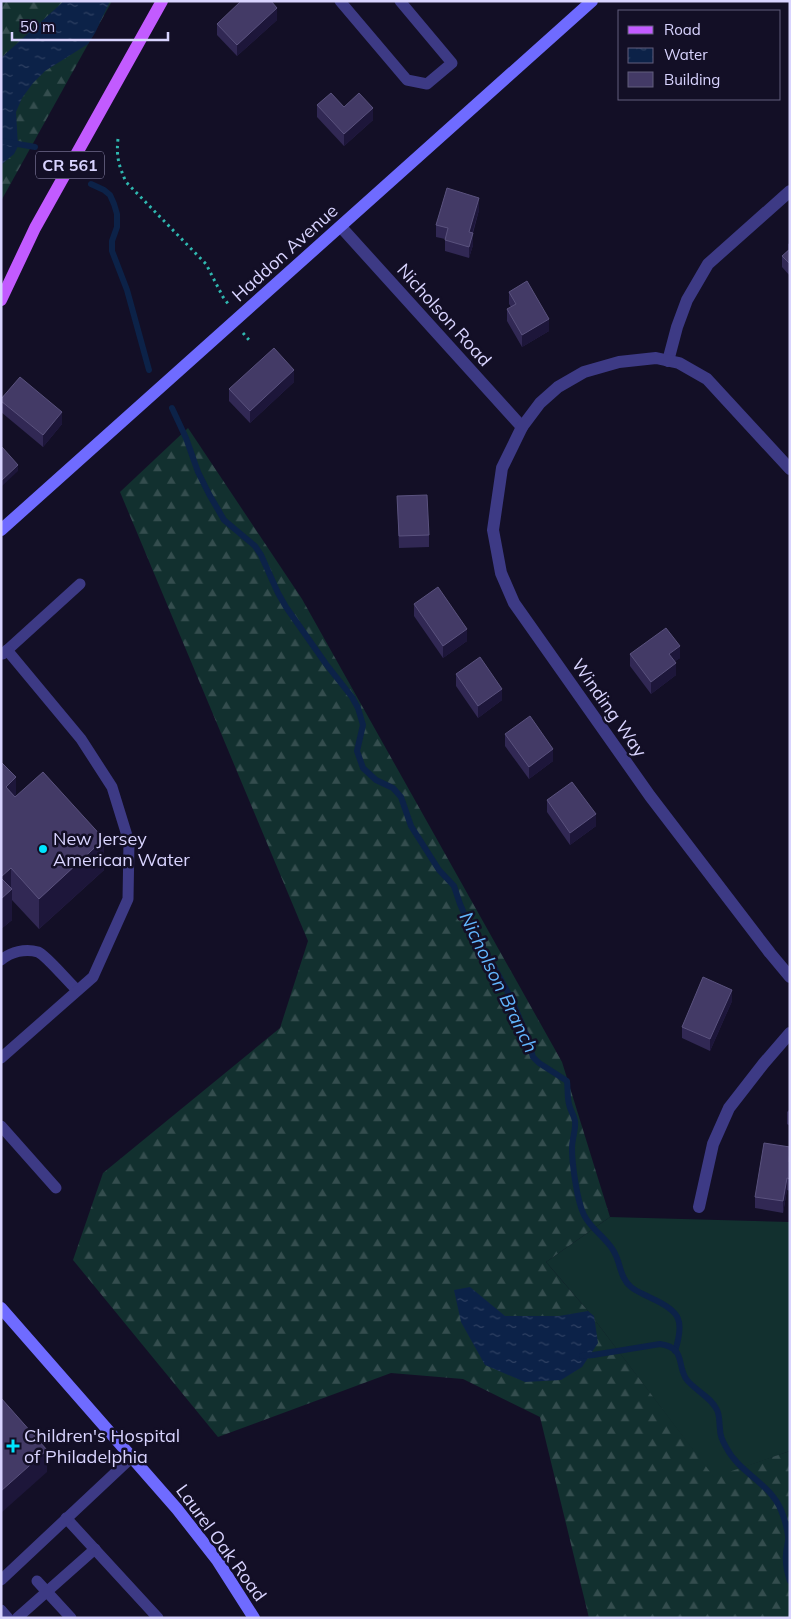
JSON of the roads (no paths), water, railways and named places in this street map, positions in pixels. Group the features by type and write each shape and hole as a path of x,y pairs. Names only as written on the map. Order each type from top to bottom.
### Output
{"main road":[{"name":"CR 561","path":"1,300 35,228 162,1"}],"street":[{"name":"Haddon Avenue","path":"1,530 592,1"},
{"path":"668,361 676,327 687,300 708,264 790,191"},
{"name":"Nicholson Road","path":"340,227 522,427"},
{"name":"Winding Way","path":"790,469 707,379 679,363 656,358 619,362 584,372 558,387 540,403 522,427 502,468 493,530 501,573 514,603 650,796 790,977"},
{"path":"698,1207 713,1144 729,1108 790,1033"},
{"name":"Laurel Oak Road","path":"3,1313 177,1509 217,1560 254,1618"}],"lane":[{"path":"340,1 407,80 428,84 452,63 400,1"},
{"path":"1,1058 92,976 128,899 129,842 112,787 81,739 4,652 80,584"},
{"path":"1,960 18,951 40,952 77,990"},
{"path":"1,1126 56,1188"},
{"path":"3,1575 131,1458"},
{"path":"66,1518 158,1618"},
{"path":"17,1618 94,1549"},
{"path":"37,1581 71,1618"},
{"path":"1,1610 8,1618"}],"water":[{"path":"64,1 110,1 88,44 45,71 22,98 16,112 18,146 14,154 1,165 1,58"},
{"path":"470,1287 505,1316 559,1316 588,1311 594,1316 598,1343 582,1367 561,1380 525,1382 485,1365 461,1322 454,1290"}],"waterway":[{"name":"Nicholson Branch","path":"1,141 35,147"},
{"name":"Nicholson Branch","path":"91,184 110,195 114,204 117,214 117,227 112,241 112,251 127,290 149,370"},
{"name":"Nicholson Branch","path":"172,408 186,438 198,472 224,520 255,546 286,607 358,708 363,725 357,751 363,768 376,780 393,788 401,797 411,826 439,870 454,886 471,929 512,1000 533,1057 567,1081 568,1101 575,1121 572,1155 581,1209 590,1225 613,1250 627,1283 668,1307 678,1318 680,1331 675,1351"},
{"name":"Nicholson Branch","path":"582,1356 660,1344 668,1346 678,1353 687,1380 711,1401 717,1410 721,1436 732,1456 770,1492 781,1510 788,1536 786,1562 790,1581"}],"place":[{"name":"New Jersey American Water","path":"43,849"},
{"name":"Children's Hospital of Philadelphia","path":"13,1446"}]}
